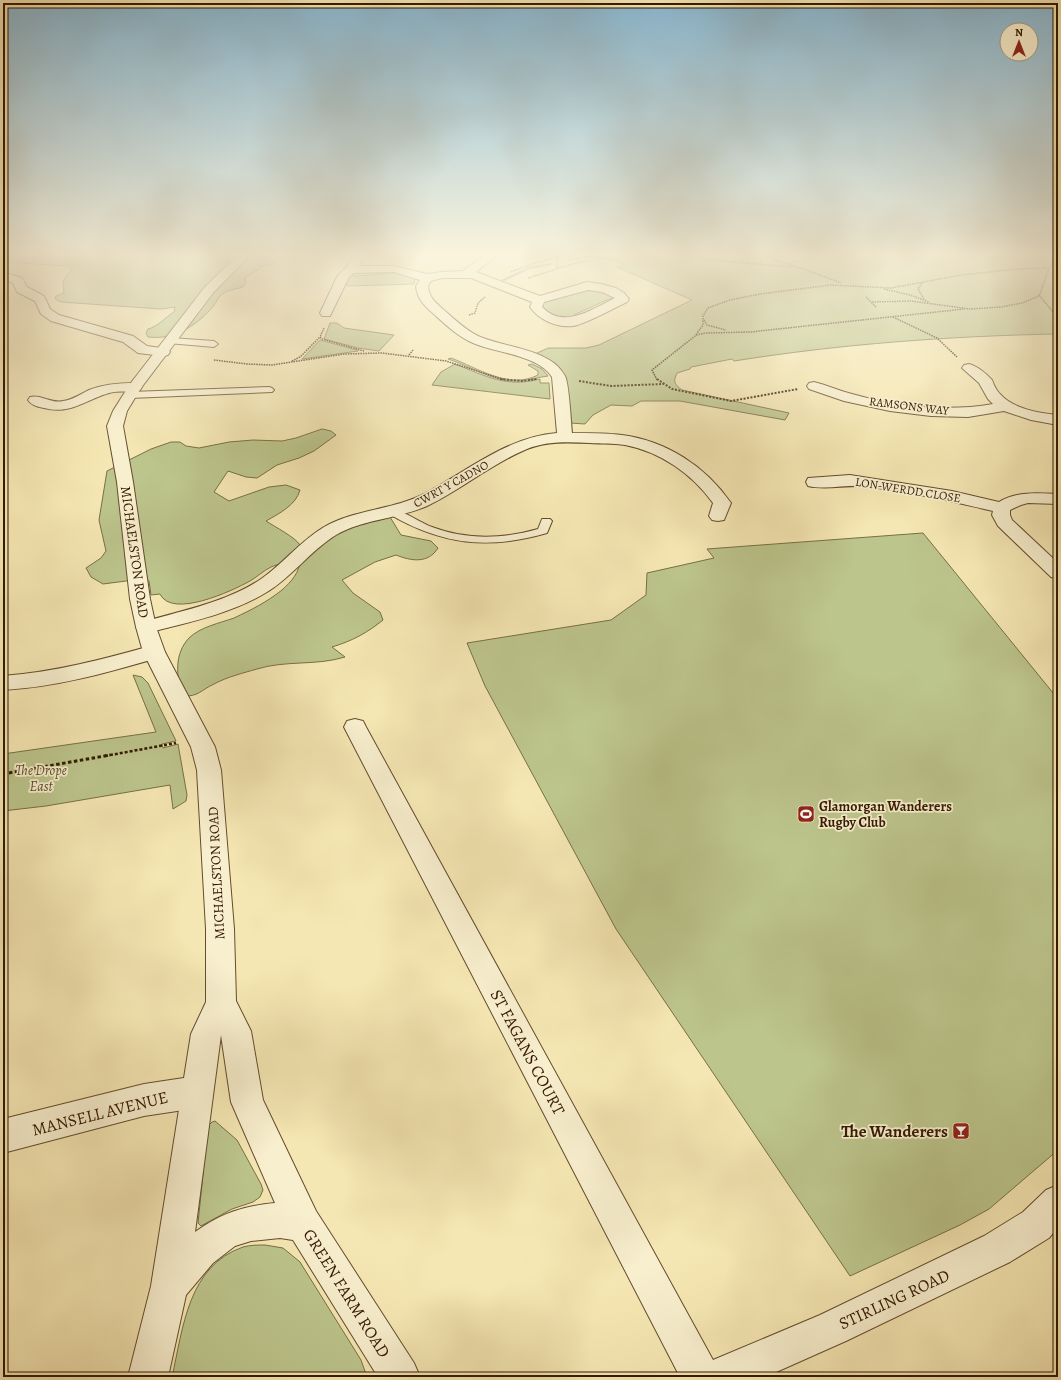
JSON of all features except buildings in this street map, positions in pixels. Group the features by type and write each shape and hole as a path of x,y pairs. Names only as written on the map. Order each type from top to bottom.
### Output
{"street":[{"path":"54,317 128,339 143,350 167,346"},
{"name":"MICHAELSTON ROAD","path":"169,1286 206,1034 221,1003 220,929 209,770 202,747 193,726 154,652 146,627 140,599 125,482 115,431 116,418 132,391 188,317"},
{"path":"445,317 461,332 480,342 539,360 554,368 558,376 565,437"},
{"path":"548,317 566,322 584,317"},
{"path":"969,368 985,381 993,396 1005,406 1036,417 1058,420"},
{"name":"RAMSONS WAY","path":"814,386 845,397 880,404 926,410 969,412 1005,406"},
{"path":"35,400 47,406 65,406 106,389 132,391"},
{"name":"CWRT Y CADNO","path":"146,627 214,608 261,588 308,546 332,530 356,521 393,512 432,497 508,452 522,445 542,440 565,437 623,440 654,449 692,468 713,489 722,503 718,516"},
{"name":"LON-WERDD CLOSE","path":"814,482 850,480 875,483 952,496 1002,508"},
{"path":"1058,499 1023,498 1011,501 1002,508 1001,515 1004,522 1058,573"},
{"path":"3,683 33,681 72,675 154,652"},
{"name":"ST FAGANS COURT","path":"355,727 701,1377"},
{"name":"MICHAELSTON ROAD","path":"221,1003 236,1031 247,1102 303,1224"},
{"name":"MANSELL AVENUE","path":"3,1136 144,1100 197,1092"},
{"name":"STIRLING ROAD","path":"720,1377 833,1328 997,1249 1036,1225 1058,1202"},
{"name":"GREEN FARM ROAD","path":"148,1377 169,1286 200,1250 225,1232 251,1223 280,1220 303,1224 398,1376"}],"lane":[{"path":"167,346 214,344"},
{"path":"132,391 269,390"},
{"path":"393,512 426,529 456,538 492,540 526,537 543,531 546,521"}],"path":[{"path":"695,336 706,333 750,332 888,317"},
{"path":"893,317 937,338 969,368"},
{"path":"285,363 300,357 320,337 326,318"},
{"path":"703,319 707,324 736,332"},
{"path":"703,319 703,325 695,336 652,370 657,380 672,388 688,393 732,401 814,386"},
{"path":"320,337 326,341 359,350 442,359 455,362 491,378 513,382 558,376 596,385 639,386 664,384"},
{"path":"409,355 413,350"},
{"path":"213,360 248,364 285,363 336,354 378,352"},
{"path":"3,774 180,742"}],"green space":[{"path":"167,317 202,317 190,327 175,334 148,337 146,333 148,329"},
{"path":"558,317 575,318 565,319"},
{"path":"656,317 1058,317 1058,334 936,339 815,350 734,361 732,359 691,367 690,369 677,373 675,383 682,390 789,413 785,420 680,401 641,401 632,406 611,405 593,415 585,424 570,423 568,390 564,374 555,363 535,354 548,348 586,348 599,345"},
{"path":"330,323 337,323 344,328 394,335 379,351 358,348 324,339"},
{"path":"320,340 357,350 358,351 302,359"},
{"path":"451,358 483,372 505,379 527,379 538,375 538,371 528,365 532,364 542,369 548,376 521,381 508,381 490,376 448,359"},
{"path":"455,364 496,379 506,381 517,382 540,379 540,383 549,383 550,399 432,385 441,372"},
{"path":"322,429 331,431 336,435 314,451 299,458 277,465 257,478 246,477 228,471 214,492 229,501 269,487 286,485 300,490 295,500 291,504 282,512 266,521 289,535 300,545 340,524 390,517 401,535 431,541 438,548 429,557 424,559 413,560 396,555 375,562 342,580 353,593 380,612 383,620 359,636 332,647 345,657 334,660 268,666 224,679 196,694 183,696 179,681 178,666 181,651 189,638 204,628 234,618 265,602 292,580 300,564 300,560 274,566 230,591 203,601 189,604 177,604 167,601 160,594 151,595 149,581 141,579 103,584 91,577 86,568 101,558 106,551 99,520 107,471 151,449 171,442 180,442 186,446 199,448 229,442 253,440 282,441"},
{"name":"Glamorgan Wanderers Rugby Club","path":"923,533 1058,699 1058,1150 989,1209 960,1225 850,1276 616,929 485,686 467,643 611,620 646,595 647,573 714,558 707,549"},
{"name":"The Drope East","path":"133,675 142,677 148,683 176,741 162,744 163,748 178,744 187,795 186,801 173,809 170,785 46,806 3,811 3,754 156,732"},
{"path":"215,1121 237,1140 263,1190 260,1197 253,1202 232,1209 201,1226 198,1223 208,1126"},
{"path":"251,1245 265,1245 283,1248 300,1262 361,1360 367,1377 172,1377 185,1319 191,1301 199,1284 210,1268 225,1256 243,1247"}],"place":[{"name":"Glamorgan Wanderers Rugby Club","path":"806,814"},
{"name":"The Wanderers","path":"961,1131"}]}
